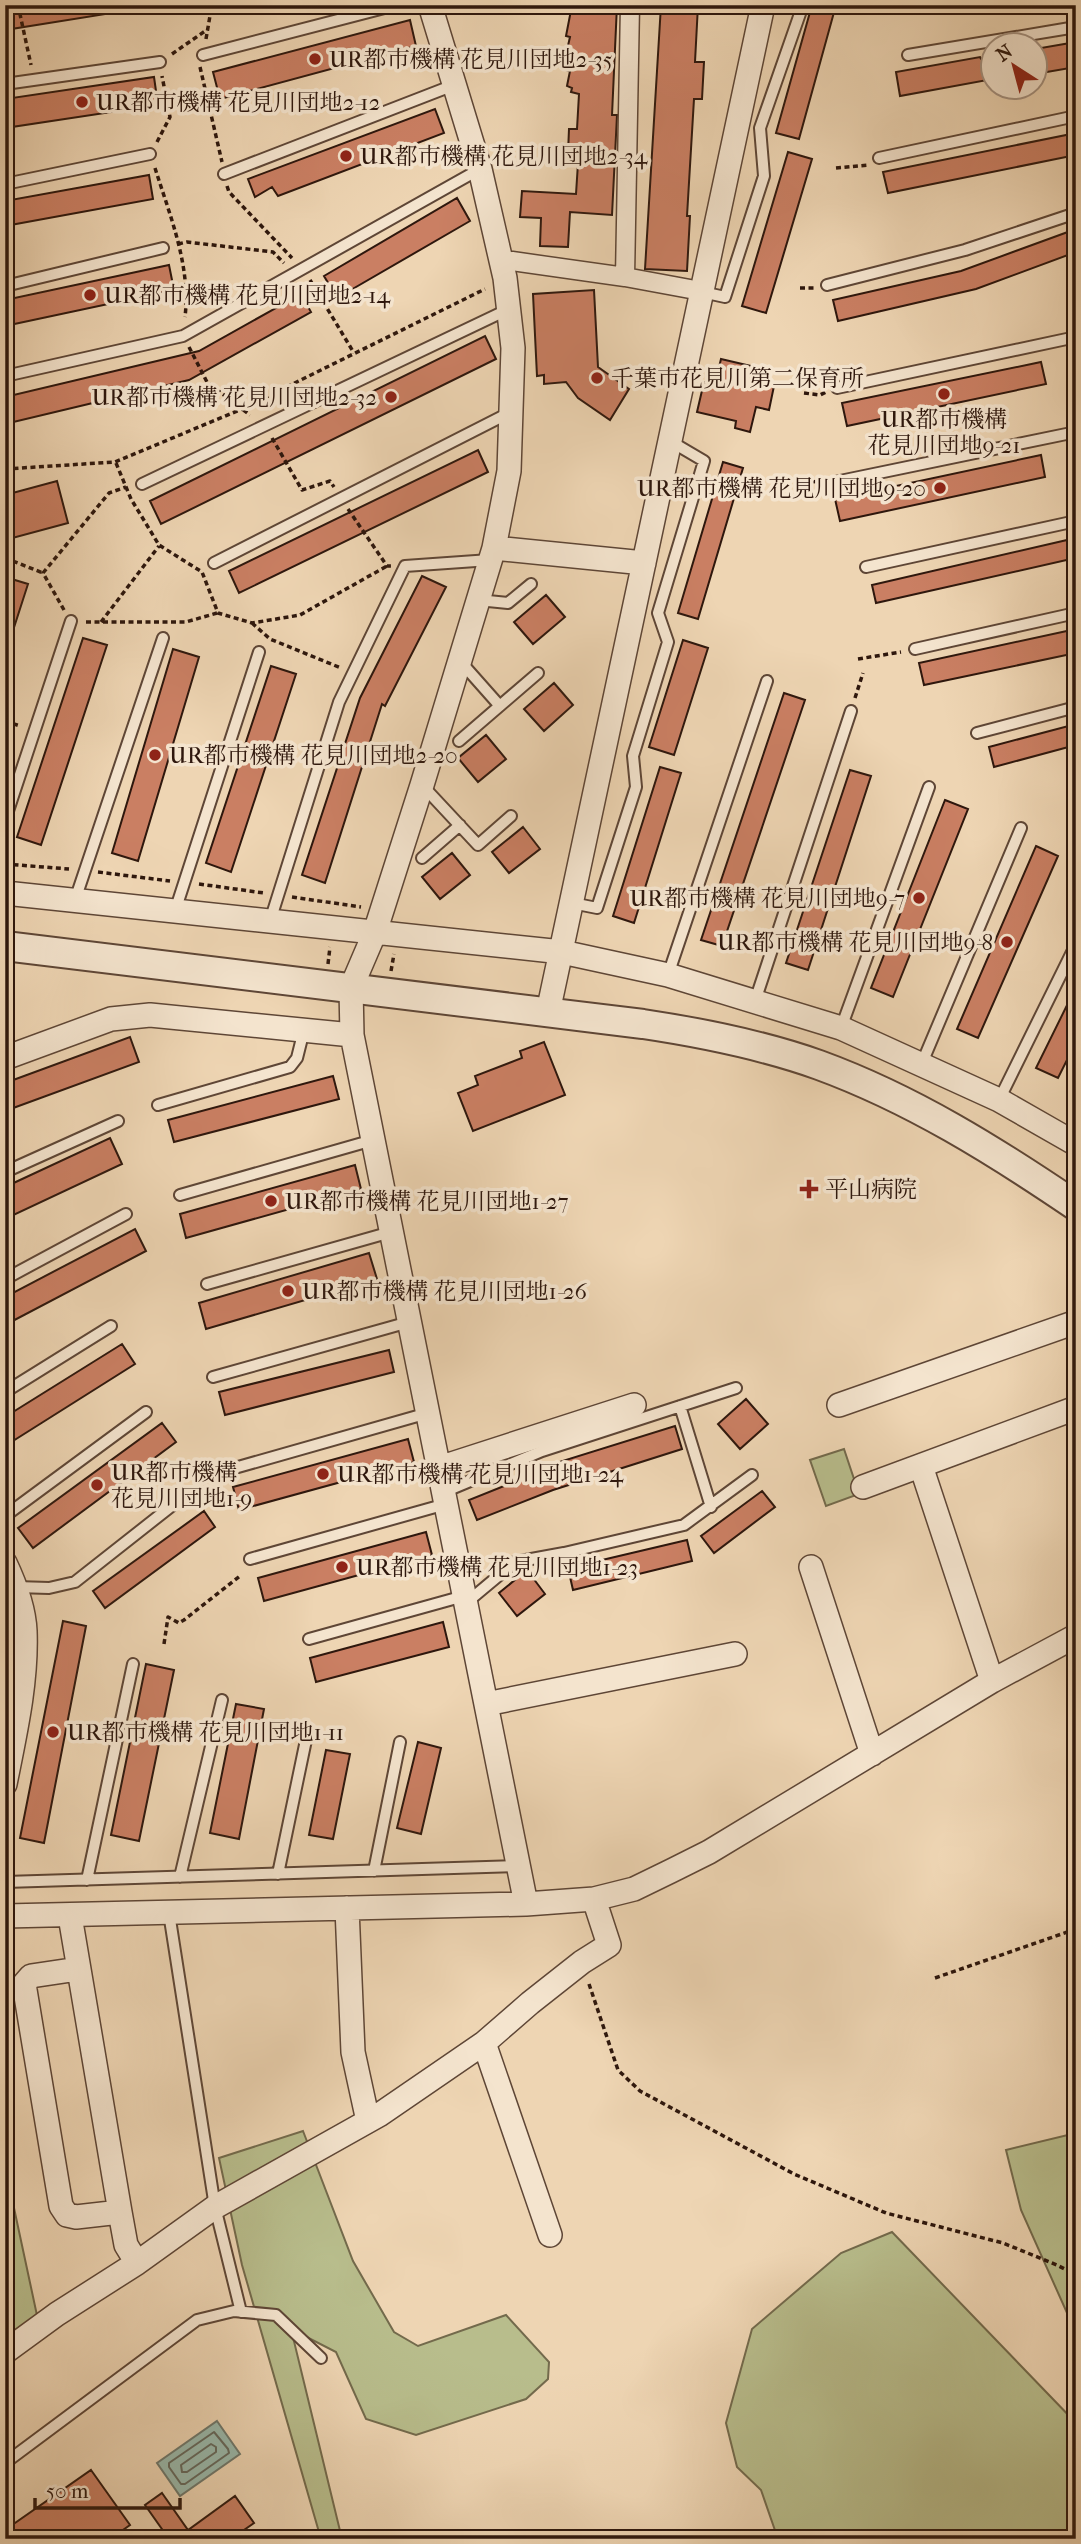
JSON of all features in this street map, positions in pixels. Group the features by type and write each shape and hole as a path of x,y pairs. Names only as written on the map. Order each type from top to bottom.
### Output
{"street":[{"path":"430,5 508,269 513,348 509,471 492,554 460,661 375,932 351,988 352,1035 526,1904"},
{"path":"625,276 631,5"},
{"path":"548,1012 670,441 696,290 763,5"},
{"path":"508,269 625,276 696,290"},
{"path":"492,554 644,563"},
{"path":"5,893 562,952 668,975 841,1028 999,1100 1076,1144"},
{"path":"5,946 548,1012 692,1031 744,1043 820,1065 901,1100 988,1147 1076,1206"},
{"path":"5,1058 111,1019 150,1015 352,1035"},
{"path":"839,1405 1076,1322"},
{"path":"439,1468 634,1405"},
{"path":"863,1487 1076,1408"},
{"path":"921,1466 992,1681"},
{"path":"5,1563 16,1587 25,1630 21,1704 5,1784"},
{"path":"811,1567 872,1754"},
{"path":"5,1916 526,1904 594,1899 634,1889 709,1852 992,1681 1076,1636"},
{"path":"486,1703 735,1654"},
{"path":"5,2352 215,2207 368,2121 484,2043 582,1962 609,1945 594,1899"},
{"path":"347,1908 353,2052 368,2121"},
{"path":"70,1916 126,2245 137,2263"},
{"path":"78,1969 31,1976 24,1984 61,2206 67,2215 76,2217 120,2212"},
{"path":"484,2043 550,2235"}],"lane":[{"path":"203,55 396,5"},
{"path":"696,290 725,297 764,176 760,128 803,5"},
{"path":"908,55 1076,27"},
{"path":"5,84 160,62"},
{"path":"224,174 454,85"},
{"path":"879,158 1076,116"},
{"path":"5,184 150,154"},
{"path":"5,376 183,335 480,169"},
{"path":"827,285 965,250 1076,213"},
{"path":"5,286 163,248"},
{"path":"142,484 509,309"},
{"path":"836,388 1076,337"},
{"path":"214,563 511,412"},
{"path":"835,482 1076,432"},
{"path":"572,903 597,908 636,787 633,756 668,642 657,613 704,461 670,441"},
{"path":"866,567 1076,521"},
{"path":"270,921 339,702 405,566 492,554"},
{"path":"478,600 508,603 531,584"},
{"path":"915,649 1076,613"},
{"path":"5,820 71,621"},
{"path":"75,900 163,638"},
{"path":"175,911 260,652"},
{"path":"460,661 499,705"},
{"path":"459,741 538,673"},
{"path":"668,975 767,681"},
{"path":"977,733 1076,707"},
{"path":"755,1001 851,711"},
{"path":"422,785 478,845 512,816"},
{"path":"841,1028 929,787"},
{"path":"422,858 460,825"},
{"path":"922,1063 1021,828"},
{"path":"999,1100 1076,944"},
{"path":"159,1105 290,1067 297,1058 304,1030"},
{"path":"5,1172 118,1121"},
{"path":"180,1195 373,1140"},
{"path":"5,1279 126,1214"},
{"path":"206,1284 391,1232"},
{"path":"212,1377 409,1322"},
{"path":"5,1392 111,1326"},
{"path":"250,1559 445,1498 542,1451 736,1388"},
{"path":"680,1406 711,1507"},
{"path":"5,1516 146,1412"},
{"path":"231,1469 428,1413"},
{"path":"309,1639 465,1599 520,1559 565,1553 675,1528 694,1519 752,1475"},
{"path":"16,1587 50,1588 75,1582 188,1493"},
{"path":"87,1880 133,1664"},
{"path":"180,1877 222,1700"},
{"path":"278,1874 306,1740"},
{"path":"374,1871 400,1742"},
{"path":"5,1882 519,1866"},
{"path":"169,1913 215,2207 242,2312"},
{"path":"5,2463 197,2320 234,2311 276,2315 321,2358"}],"path":[{"path":"18,5 34,80"},
{"path":"210,5 200,72 229,192 327,308 354,353"},
{"path":"208,29 160,62 170,117 150,154 179,244 188,293 183,335 207,383 265,425 302,490 330,481 387,566 405,566"},
{"path":"836,168 868,166 879,158"},
{"path":"163,248 187,242 273,253 298,271 327,308"},
{"path":"5,469 115,462 242,409 354,353 508,269"},
{"path":"804,393 820,395 836,388"},
{"path":"43,573 109,493 142,484"},
{"path":"101,622 159,545"},
{"path":"5,558 43,573 71,621 186,622 218,613"},
{"path":"252,623 270,639 353,673"},
{"path":"858,659 915,649"},
{"path":"851,711 863,673"},
{"path":"327,973 332,935"},
{"path":"389,980 395,945"},
{"path":"164,1644 169,1617 179,1623 240,1576"},
{"path":"935,1978 1076,1929"},
{"path":"582,1962 618,2070 640,2091 806,2179 886,2213 1003,2243 1076,2275"}],"green space":[{"path":"844,1449 859,1494 826,1506 810,1460"},
{"path":"303,2131 353,2261 394,2332 418,2346 506,2315 549,2362 548,2379 526,2399 416,2435 366,2419 336,2352 291,2329 342,2539 321,2539 242,2265 219,2158"},
{"path":"1076,2133 1076,2333 1021,2210 1006,2150"},
{"path":"5,2166 38,2320 5,2345"},
{"path":"892,2232 1076,2423 1076,2539 778,2539 761,2490 737,2467 726,2423 752,2329 841,2253"}],"water":[{"path":"217,2421 240,2454 180,2496 157,2463"}],"building":[{"path":"5,5 112,5 112,13 5,30"},
{"path":"572,5 617,5 612,115 617,115 612,215 570,212 568,247 540,246 541,218 520,217 522,191 576,194 578,163 575,163 575,154 568,153 569,129 577,129 579,94 571,92 572,88 567,86 570,71 566,70 571,50 567,50 570,37 566,36"},
{"path":"661,5 698,5 695,62 704,62 702,99 694,99 687,216 690,216 687,271 645,269"},
{"path":"812,5 836,5 799,139 776,133"},
{"name":"UR都市機構 花見川団地2-35","path":"410,20 416,46 220,99 213,72"},
{"path":"1076,42 1076,67 1050,71 1050,46"},
{"path":"979,57 979,82 900,96 896,72"},
{"name":"UR都市機構 花見川団地2-12","path":"154,77 158,105 5,128 5,99"},
{"name":"UR都市機構 花見川団地2-34","path":"435,109 444,133 278,196 272,187 255,197 248,179"},
{"path":"1076,133 1076,155 888,193 883,172"},
{"path":"788,152 812,159 766,313 742,306"},
{"path":"149,175 153,199 5,226 5,201"},
{"path":"457,198 470,221 337,298 324,276"},
{"path":"1076,229 1076,252 976,289 838,321 833,300 961,271"},
{"name":"UR都市機構 花見川団地2-14","path":"169,265 174,290 5,326 5,300"},
{"path":"594,290 598,367 629,389 610,420 578,398 566,382 544,384 544,375 537,376 533,294"},
{"path":"301,294 311,312 189,380 5,424 5,397 199,351"},
{"path":"485,336 496,359 161,524 150,501"},
{"path":"721,359 751,366 748,380 774,386 769,410 756,407 750,432 735,428 736,421 697,412 704,382 715,384"},
{"name":"UR都市機構 花見川団地9-21","path":"1041,362 1046,384 847,426 842,403"},
{"path":"478,450 488,472 239,593 229,571"},
{"name":"UR都市機構 花見川団地9-20","path":"1041,455 1045,477 840,521 835,499"},
{"path":"723,462 743,468 698,619 678,613"},
{"path":"57,481 68,523 5,540 5,495"},
{"path":"1067,540 1071,559 876,603 872,585"},
{"path":"422,576 446,587 385,706 382,704 325,883 302,875 360,698"},
{"path":"5,577 28,584 9,643 5,643"},
{"path":"546,595 565,617 533,644 514,622"},
{"path":"1076,629 1076,653 924,685 919,663"},
{"path":"83,638 107,645 41,845 17,837"},
{"path":"683,640 708,648 674,755 649,747"},
{"name":"UR都市機構 花見川団地2-20","path":"173,649 199,657 138,861 112,853"},
{"path":"271,666 296,674 231,872 206,863"},
{"path":"554,683 573,705 544,731 524,709"},
{"path":"784,693 805,700 722,946 701,940"},
{"path":"1076,724 1076,745 994,767 989,747"},
{"path":"486,735 506,759 478,782 458,758"},
{"path":"660,767 681,773 634,923 613,916"},
{"path":"850,770 871,776 808,970 786,963"},
{"name":"UR都市機構 花見川団地9-7","path":"945,800 968,809 893,997 871,988"},
{"path":"523,827 540,849 509,873 492,852"},
{"name":"UR都市機構 花見川団地9-8","path":"1036,846 1058,856 978,1038 957,1029"},
{"path":"452,853 470,875 440,899 422,877"},
{"path":"1076,987 1076,1042 1058,1078 1036,1068"},
{"path":"130,1037 139,1062 5,1111 5,1083"},
{"path":"544,1042 565,1095 473,1131 458,1093 478,1085 475,1076 522,1058 520,1051"},
{"path":"333,1076 339,1099 174,1142 168,1120"},
{"path":"110,1138 122,1164 5,1219 5,1187"},
{"name":"UR都市機構 花見川団地1-27","path":"355,1165 361,1189 186,1238 180,1214"},
{"path":"135,1229 146,1251 5,1325 5,1297"},
{"name":"UR都市機構 花見川団地1-26","path":"369,1253 377,1279 206,1329 199,1303"},
{"path":"122,1344 135,1364 5,1446 5,1417"},
{"path":"389,1350 394,1372 225,1415 219,1392"},
{"path":"746,1399 768,1424 740,1449 718,1424"},
{"name":"UR都市機構 花見川団地1-9","path":"162,1423 176,1442 33,1548 18,1528"},
{"path":"675,1426 682,1449 553,1490 477,1520 469,1500 557,1465 556,1463"},
{"name":"UR都市機構 花見川団地1-24","path":"408,1439 414,1462 239,1510 233,1487"},
{"path":"762,1491 775,1507 714,1553 701,1536"},
{"path":"204,1511 215,1527 105,1608 93,1591"},
{"name":"UR都市機構 花見川団地1-23","path":"426,1532 432,1555 264,1601 258,1578"},
{"path":"687,1540 692,1561 573,1590 568,1568"},
{"path":"527,1570 545,1594 517,1616 499,1593"},
{"name":"UR都市機構 花見川団地1-11","path":"63,1621 86,1626 44,1843 20,1838"},
{"path":"443,1622 449,1647 316,1682 310,1658"},
{"path":"146,1664 174,1670 139,1841 111,1835"},
{"path":"236,1704 264,1709 239,1839 210,1833"},
{"path":"418,1742 441,1748 421,1834 397,1828"},
{"path":"326,1750 350,1754 333,1839 309,1835"},
{"path":"91,2470 130,2525 110,2539 5,2539 5,2530"},
{"path":"162,2493 188,2530 235,2496 254,2523 231,2539 169,2539 145,2505"}],"place":[{"name":"UR都市機構 花見川団地2-35","path":"315,59"},
{"name":"UR都市機構 花見川団地2-12","path":"82,102"},
{"name":"UR都市機構 花見川団地2-34","path":"346,156"},
{"name":"UR都市機構 花見川団地2-14","path":"90,295"},
{"name":"千葉市花見川第二保育所","path":"597,378"},
{"name":"UR都市機構 花見川団地9-21","path":"944,394"},
{"name":"UR都市機構 花見川団地2-32","path":"391,397"},
{"name":"UR都市機構 花見川団地9-20","path":"940,488"},
{"name":"UR都市機構 花見川団地2-20","path":"155,755"},
{"name":"UR都市機構 花見川団地9-7","path":"919,898"},
{"name":"UR都市機構 花見川団地9-8","path":"1007,942"},
{"name":"平山病院","path":"809,1189"},
{"name":"UR都市機構 花見川団地1-27","path":"271,1201"},
{"name":"UR都市機構 花見川団地1-26","path":"288,1291"},
{"name":"UR都市機構 花見川団地1-24","path":"323,1474"},
{"name":"UR都市機構 花見川団地1-9","path":"97,1485"},
{"name":"UR都市機構 花見川団地1-23","path":"342,1567"},
{"name":"UR都市機構 花見川団地1-11","path":"53,1732"}]}
